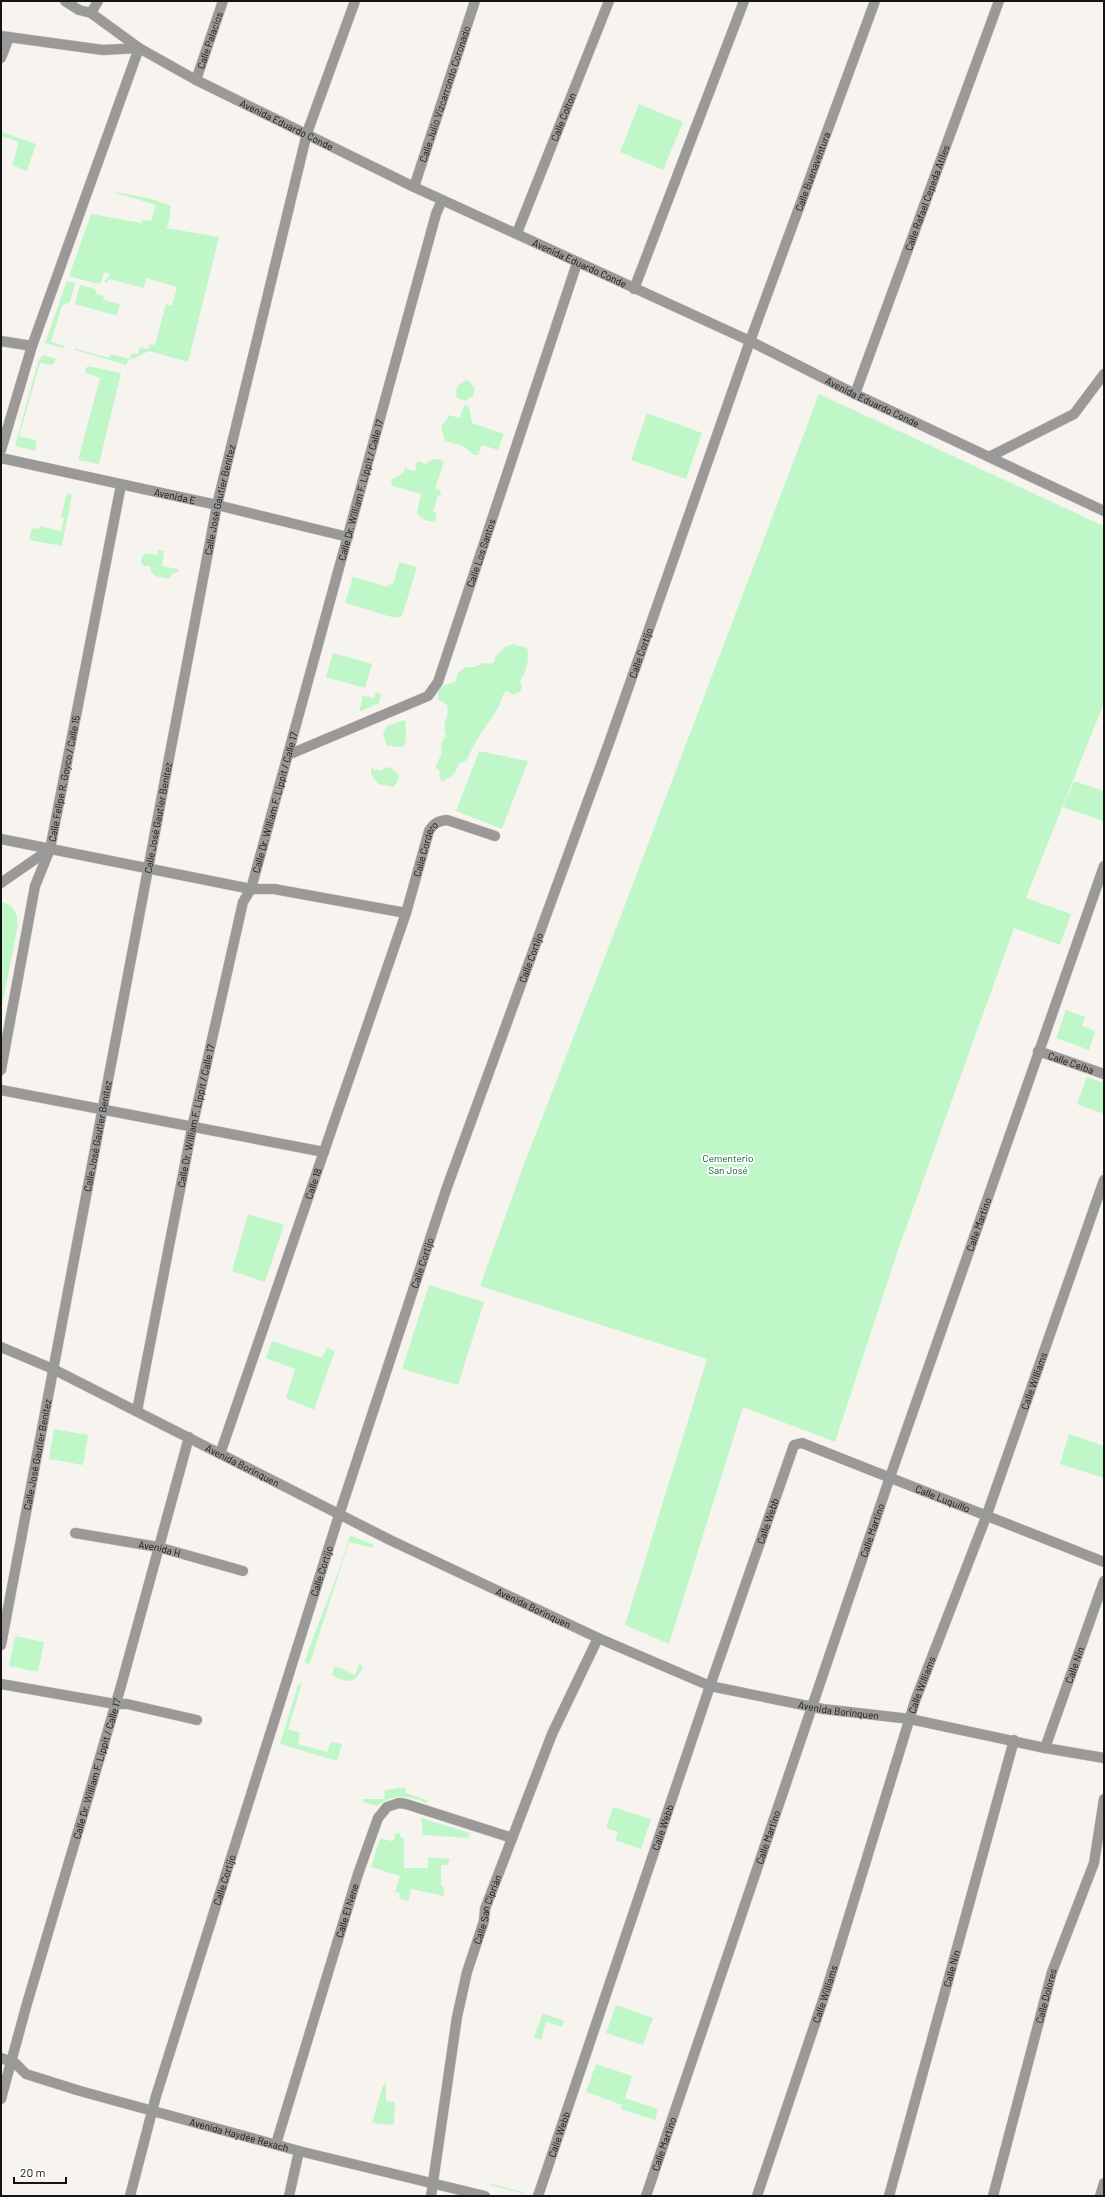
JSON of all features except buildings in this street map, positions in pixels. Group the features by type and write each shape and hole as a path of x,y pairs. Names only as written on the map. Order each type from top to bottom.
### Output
{"street":[{"name":"Avenida Eduardo Conde","path":"65,1 79,10 91,13 139,48 196,80 307,133 414,187 750,341 855,394 1104,511"},
{"path":"91,13 98,1"},
{"name":"Calle Palacios","path":"196,80 223,1"},
{"name":"Calle José Gautier Benítez","path":"1,1645 40,1449 53,1369 217,505 307,133 355,1"},
{"name":"Calle Julio Vizcarrondo Coronado","path":"414,187 475,1"},
{"name":"Calle Colton","path":"517,233 609,1"},
{"path":"634,289 744,1"},
{"name":"Calle Buenaventura","path":"750,341 875,1"},
{"name":"Calle Rafael Cepeda Atiles","path":"855,394 999,1"},
{"path":"1,58 5,36 103,50 139,48 32,346 1,450"},
{"name":"Calle Dr. William F. Lippit / Calle 17","path":"137,1411 192,1128 243,902 251,889 436,214 442,200"},
{"name":"Calle Los Santos","path":"288,755 428,696 438,682 577,263"},
{"path":"1,341 32,346"},
{"name":"Calle Cortijo","path":"130,2196 151,2111 339,1515 446,1190 620,712 750,341"},
{"path":"989,457 1074,414 1104,374"},
{"name":"Avenida E","path":"1,458 217,505 348,537"},
{"name":"Calle Felipe R. Goyco / Calle 15","path":"1,1070 35,886 50,849 121,485"},
{"name":"Calle Cordero","path":"406,913 429,831 433,824 439,821 447,820 495,836"},
{"path":"1,839 251,889 274,889 406,913"},
{"path":"1,882 50,849"},
{"name":"Calle Martino","path":"646,2196 890,1477 1104,866"},
{"name":"Calle 18","path":"220,1454 406,913"},
{"name":"Calle Ceiba","path":"1038,1051 1104,1074"},
{"path":"1,1090 192,1128 324,1152"},
{"name":"Calle Williams","path":"757,2196 827,1988 915,1702 986,1516 1104,1180"},
{"name":"Avenida Borinquen","path":"1,1347 53,1369 189,1437 339,1515 598,1638 710,1686 811,1707 910,1719 1014,1740 1045,1748 1104,1758"},
{"name":"Calle Dr. William F. Lippit / Calle 17","path":"1,2099 6,2059 115,1704 189,1437"},
{"name":"Calle Luquillo","path":"789,1459 794,1445 802,1443 1104,1562"},
{"name":"Calle Webb","path":"538,2196 710,1686 789,1459"},
{"name":"Avenida H","path":"74,1533 158,1547 243,1571"},
{"name":"Calle Nin","path":"1045,1748 1104,1581"},
{"name":"Calle San Ciprián","path":"431,2196 457,2017 467,1972 484,1921 485,1909 552,1734 598,1638"},
{"path":"1,1684 115,1704 126,1704 197,1720"},
{"name":"Calle Nin","path":"889,2196 1014,1740"},
{"name":"Calle Dolores","path":"993,2196 1052,1972 1094,1863 1104,1798"},
{"name":"Calle El Nene","path":"276,2144 358,1874 382,1812 393,1804 406,1804 512,1838"},
{"name":"Avenida Haydée Rexach","path":"6,2059 26,2074 151,2111 299,2151 433,2182 485,2196"},
{"path":"289,2196 299,2151"},
{"path":"1100,2196 1104,2183"}],"green space":[{"path":"639,104 683,122 663,170 620,152"},
{"path":"1,132 36,144 27,171 12,165 19,142 1,136"},
{"path":"110,191 149,198 171,206 169,222 166,228 219,237 188,362 149,351 136,358 128,360 126,365 75,350 74,348 109,358 111,354 130,359 132,353 138,354 140,347 148,349 150,344 155,345 166,304 172,306 177,287 146,278 144,288 109,279 107,283 104,282 110,274 104,272 101,282 98,284 69,276 91,214 142,223 142,220 151,221 156,205"},
{"path":"67,281 75,283 70,302 62,306 51,342 65,346 63,348 45,343"},
{"path":"80,285 95,289 97,294 104,296 103,300 120,304 117,316 75,304"},
{"path":"43,355 56,359 53,365 40,363 19,436 37,441 35,451 15,446 38,362"},
{"path":"88,366 121,373 99,464 78,460 100,378 86,373 85,369"},
{"path":"468,380 475,389 473,396 465,401 457,398 456,392 459,384"},
{"name":"Cementerio San José","path":"819,394 1104,526 1104,703 1026,898 1071,914 1060,945 1014,928 897,1253 835,1442 743,1407 669,1644 625,1625 707,1359 480,1286 526,1159 618,923"},
{"path":"464,405 469,407 472,423 504,434 498,450 482,445 478,455 474,455 463,446 445,441 441,426 447,420 448,415 460,418"},
{"path":"647,413 702,433 686,479 631,460"},
{"path":"433,459 439,459 444,462 435,489 440,490 441,496 438,495 433,512 437,513 435,521 429,521 424,520 417,513 421,494 392,486 391,480 404,472 405,468 415,471 417,461 426,464"},
{"path":"67,493 72,495 62,546 29,540 32,528 39,529 40,526 61,531 64,518 61,517"},
{"path":"158,550 164,551 162,566 178,569 178,572 172,574 169,579 154,575 150,566 144,566 141,562 142,556 146,553 157,555"},
{"path":"399,562 417,567 402,616 395,618 345,603 353,577 388,587 389,584 393,585"},
{"path":"513,644 527,648 528,652 527,665 520,681 522,687 520,692 512,695 508,691 504,693 498,708 476,741 466,761 460,763 453,775 442,782 439,775 440,771 435,767 442,753 441,744 446,736 444,727 448,709 447,705 438,699 438,692 444,685 455,682 458,673 466,667 474,667 483,663 491,664 495,661 495,657 505,647"},
{"path":"333,653 372,664 365,688 326,677"},
{"path":"376,692 381,694 379,703 359,712 363,696 374,698"},
{"path":"405,720 405,745 402,747 387,746 383,734 387,726"},
{"path":"479,751 528,761 502,829 456,811"},
{"path":"386,767 391,768 399,775 397,783 393,787 378,784 371,774 371,768 381,771"},
{"path":"1074,781 1104,791 1103,821 1063,807"},
{"path":"1,902 12,907 17,917 18,925 1,1011"},
{"path":"1066,1010 1085,1017 1082,1026 1095,1031 1089,1050 1056,1038"},
{"path":"1087,1077 1104,1083 1104,1114 1077,1104"},
{"path":"248,1214 284,1225 265,1282 232,1271"},
{"path":"429,1285 484,1302 458,1385 402,1369"},
{"path":"272,1341 322,1358 327,1348 335,1351 314,1410 286,1398 295,1369 266,1358"},
{"path":"54,1429 88,1435 83,1465 49,1459"},
{"path":"1069,1434 1104,1446 1104,1478 1060,1464"},
{"path":"350,1535 374,1545 373,1548 349,1542 310,1663 307,1664 305,1661 340,1567"},
{"path":"15,1636 44,1642 38,1672 9,1666"},
{"path":"359,1664 363,1666 361,1672 351,1681 342,1680 332,1675 335,1666 355,1675"},
{"path":"302,1683 288,1729 300,1733 298,1744 327,1752 331,1742 342,1744 337,1761 280,1744 298,1685"},
{"path":"405,1787 406,1793 427,1800 427,1803 408,1797 395,1797 377,1806 363,1802 363,1799 384,1799 385,1790"},
{"path":"613,1807 651,1819 641,1849 615,1840 618,1832 606,1828"},
{"path":"421,1818 470,1833 468,1838 423,1835"},
{"path":"400,1833 401,1838 404,1838 404,1868 428,1868 428,1857 450,1859 448,1865 441,1865 441,1886 444,1887 444,1896 411,1889 408,1902 399,1898 400,1893 395,1892 400,1876 371,1867 380,1838 391,1841 395,1839 394,1834"},
{"path":"616,2005 653,2018 643,2045 606,2033"},
{"path":"543,2013 564,2021 562,2027 546,2022 541,2040 534,2037"},
{"path":"596,2064 632,2076 625,2098 658,2109 655,2120 621,2109 622,2105 586,2092"},
{"path":"386,2082 386,2101 395,2102 394,2125 372,2123 382,2088"},
{"path":"489,2183 525,2193 525,2194 490,2185"}]}
